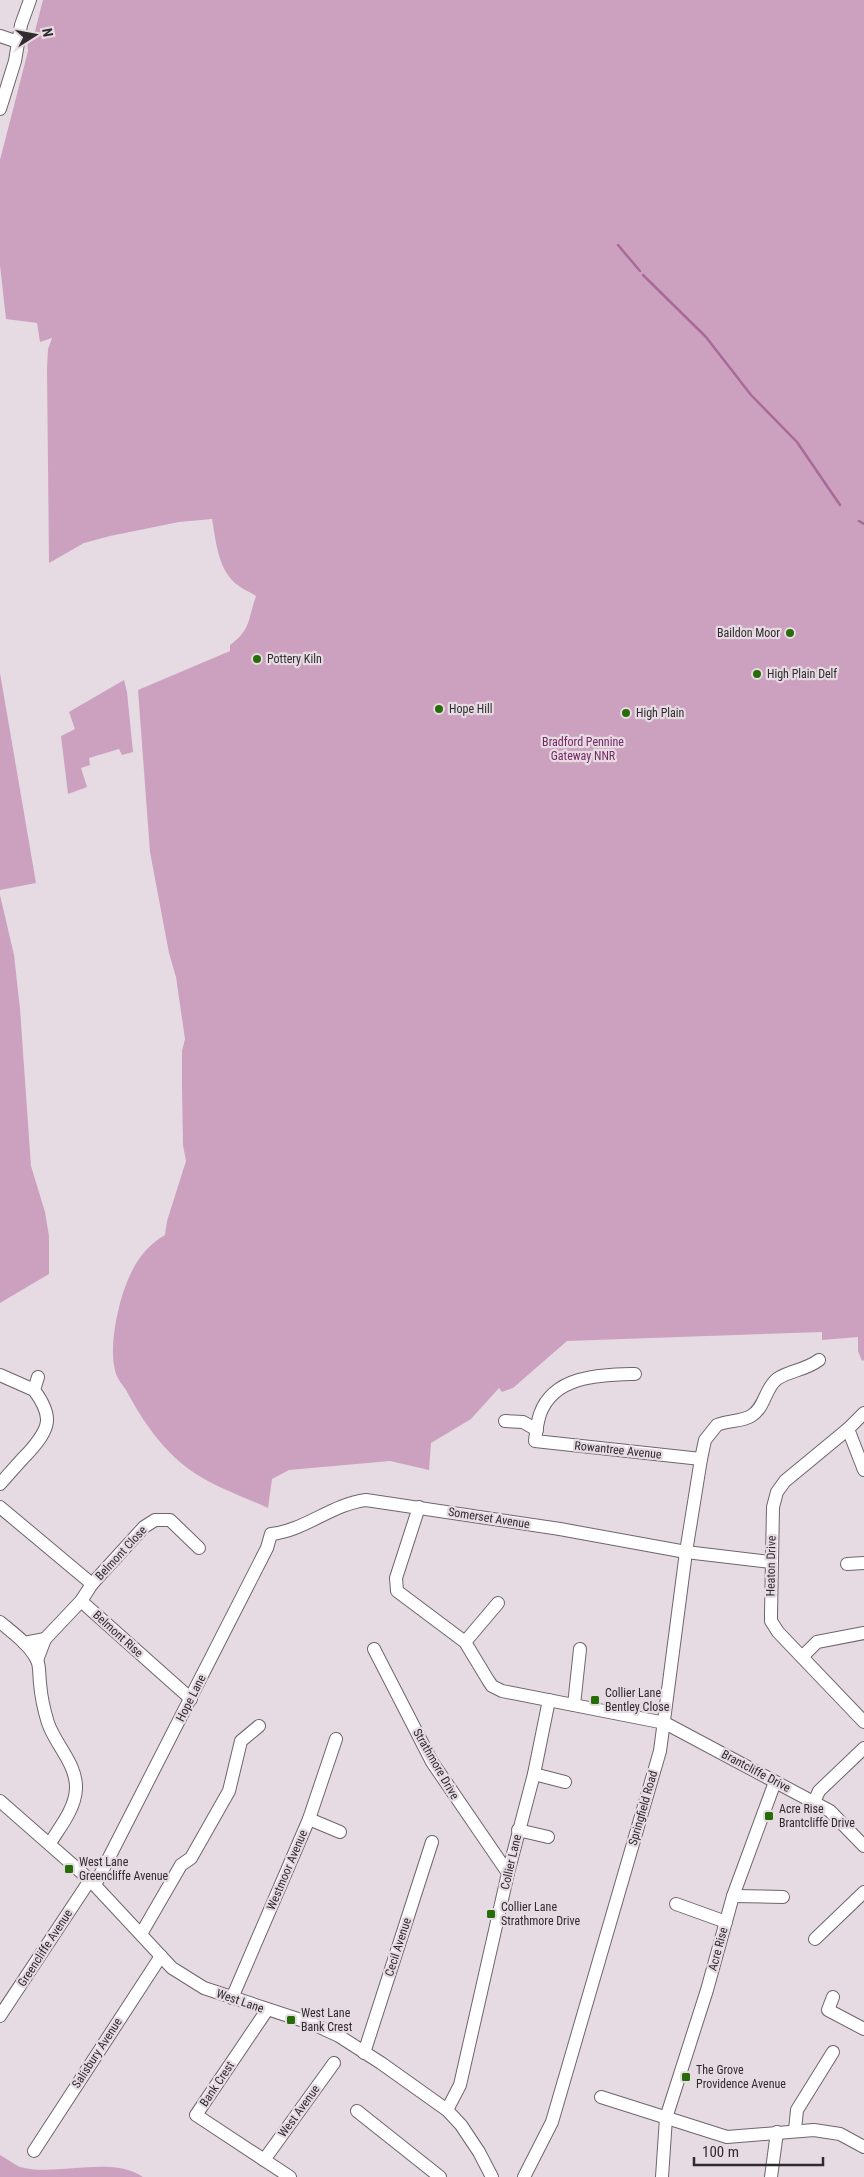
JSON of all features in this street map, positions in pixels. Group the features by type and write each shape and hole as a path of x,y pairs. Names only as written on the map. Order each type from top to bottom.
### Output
{"street":[{"path":"0,109 15,60 21,25 30,0"},
{"path":"0,36 18,42"},
{"name":"Springfield Road","path":"524,2177 552,2122 660,1751 686,1552 705,1440 713,1428 722,1423 750,1417 759,1408 773,1383 778,1378 805,1370 819,1360"},
{"path":"536,1436 540,1414 547,1402 566,1386 577,1380 594,1376 635,1374"},
{"path":"0,1375 34,1390 45,1410 47,1418 46,1431 0,1484"},
{"path":"34,1390 38,1377"},
{"name":"Heaton Drive","path":"864,1413 848,1429 790,1477 777,1492 773,1506 770,1562 771,1621 778,1632 864,1722"},
{"name":"Rowantree Avenue","path":"505,1422 523,1422 536,1436 701,1459"},
{"path":"848,1429 864,1470"},
{"name":"Somerset Avenue","path":"296,1526 359,1500 373,1500 560,1529 686,1552 770,1562"},
{"path":"0,1507 92,1584"},
{"path":"419,1507 396,1578 397,1591 465,1642 498,1603"},
{"name":"Belmont Close","path":"92,1584 144,1527 155,1520 170,1520 199,1548"},
{"name":"Hope Lane","path":"92,1883 191,1699 267,1548 271,1534 296,1526"},
{"path":"847,1564 864,1563"},
{"name":"Belmont Rise","path":"92,1584 81,1602 191,1699"},
{"path":"37,1660 45,1639 81,1602"},
{"path":"0,1622 24,1643 37,1660 46,1714 54,1737 73,1768 76,1789 72,1804 50,1843"},
{"path":"802,1657 818,1642 864,1634"},
{"path":"24,1643 45,1639"},
{"name":"Brantcliffe Drive","path":"465,1642 488,1680 497,1689 665,1723 830,1811 864,1846"},
{"name":"Strathmore Drive","path":"374,1649 432,1762 508,1873"},
{"path":"574,1705 580,1649"},
{"name":"Collier Lane","path":"448,2110 460,2086 518,1830 534,1774 549,1700"},
{"path":"141,1934 181,1865 191,1858 229,1791 241,1741 259,1726"},
{"name":"Westmoor Avenue","path":"232,1998 309,1819 336,1739"},
{"path":"814,1802 819,1791 864,1748"},
{"path":"534,1774 565,1782"},
{"name":"Acre Rise","path":"662,2177 666,2118 707,1990 733,1896 775,1782"},
{"name":"West Lane","path":"0,1801 50,1843 92,1883 172,1968 204,1988 313,2024 339,2036 364,2052 448,2110 470,2139 492,2177"},
{"path":"309,1819 340,1832"},
{"path":"518,1830 548,1837"},
{"name":"Cecil Avenue","path":"364,2052 432,1842"},
{"name":"Greencliffe Avenue","path":"0,2016 92,1883"},
{"path":"816,1939 864,1892"},
{"path":"733,1896 783,1897"},
{"path":"676,1904 726,1922"},
{"name":"Salisbury Avenue","path":"34,2151 161,1956"},
{"path":"833,1997 828,2010 864,2029"},
{"name":"Bank Crest","path":"267,2010 196,2115 290,2177"},
{"path":"795,2130 797,2110 833,2052"},
{"name":"West Avenue","path":"264,2160 334,2063"},
{"path":"601,2098 727,2137 795,2130 829,2131 864,2146"},
{"path":"357,2111 440,2177"},
{"path":"771,2177 777,2132"}],"green space":[{"name":"Bradford Pennine Gateway NNR","path":"43,0 864,0 864,1360 862,1361 858,1351 858,1337 822,1340 822,1332 567,1341 513,1388 502,1392 499,1388 471,1419 431,1443 429,1470 390,1461 289,1470 272,1479 268,1508 213,1484 174,1457 140,1414 119,1380 114,1362 113,1345 120,1303 131,1273 141,1256 165,1235 167,1221 186,1161 183,1145 182,1087 182,1051 185,1039 176,977 169,953 150,852 138,690 230,651 230,645 237,640 245,629 256,596 239,586 226,573 219,556 212,519 179,522 84,543 49,563 47,368 48,349 52,338 40,342 37,323 6,319 0,265 0,160 28,51 27,37 34,35"},
{"path":"0,673 36,883 0,890"},
{"path":"124,680 133,752 122,755 119,749 89,758 90,765 81,768 87,787 68,794 61,736 75,729 69,712"},
{"path":"0,895 14,955 20,1009 31,1166 45,1212 49,1236 49,1274 0,1303"},
{"path":"0,2155 20,2167 50,2170 115,2168 130,2171 143,2177 0,2177"}],"waterway":[{"path":"618,245 640,271"},
{"path":"643,275 706,337 751,395 797,442 840,505"},
{"path":"859,521 864,524"}],"place":[{"name":"Baildon Moor","path":"790,633"},
{"name":"Pottery Kiln","path":"257,659"},
{"name":"High Plain Delf","path":"757,674"},
{"name":"Hope Hill","path":"439,709"},
{"name":"High Plain","path":"626,713"},
{"name":"Collier Lane Bentley Close","path":"595,1700"},
{"name":"Acre Rise Brantcliffe Drive","path":"769,1816"},
{"name":"West Lane Greencliffe Avenue","path":"69,1869"},
{"name":"Collier Lane Strathmore Drive","path":"491,1914"},
{"name":"West Lane Bank Crest","path":"291,2020"},
{"name":"The Grove Providence Avenue","path":"686,2077"}]}
